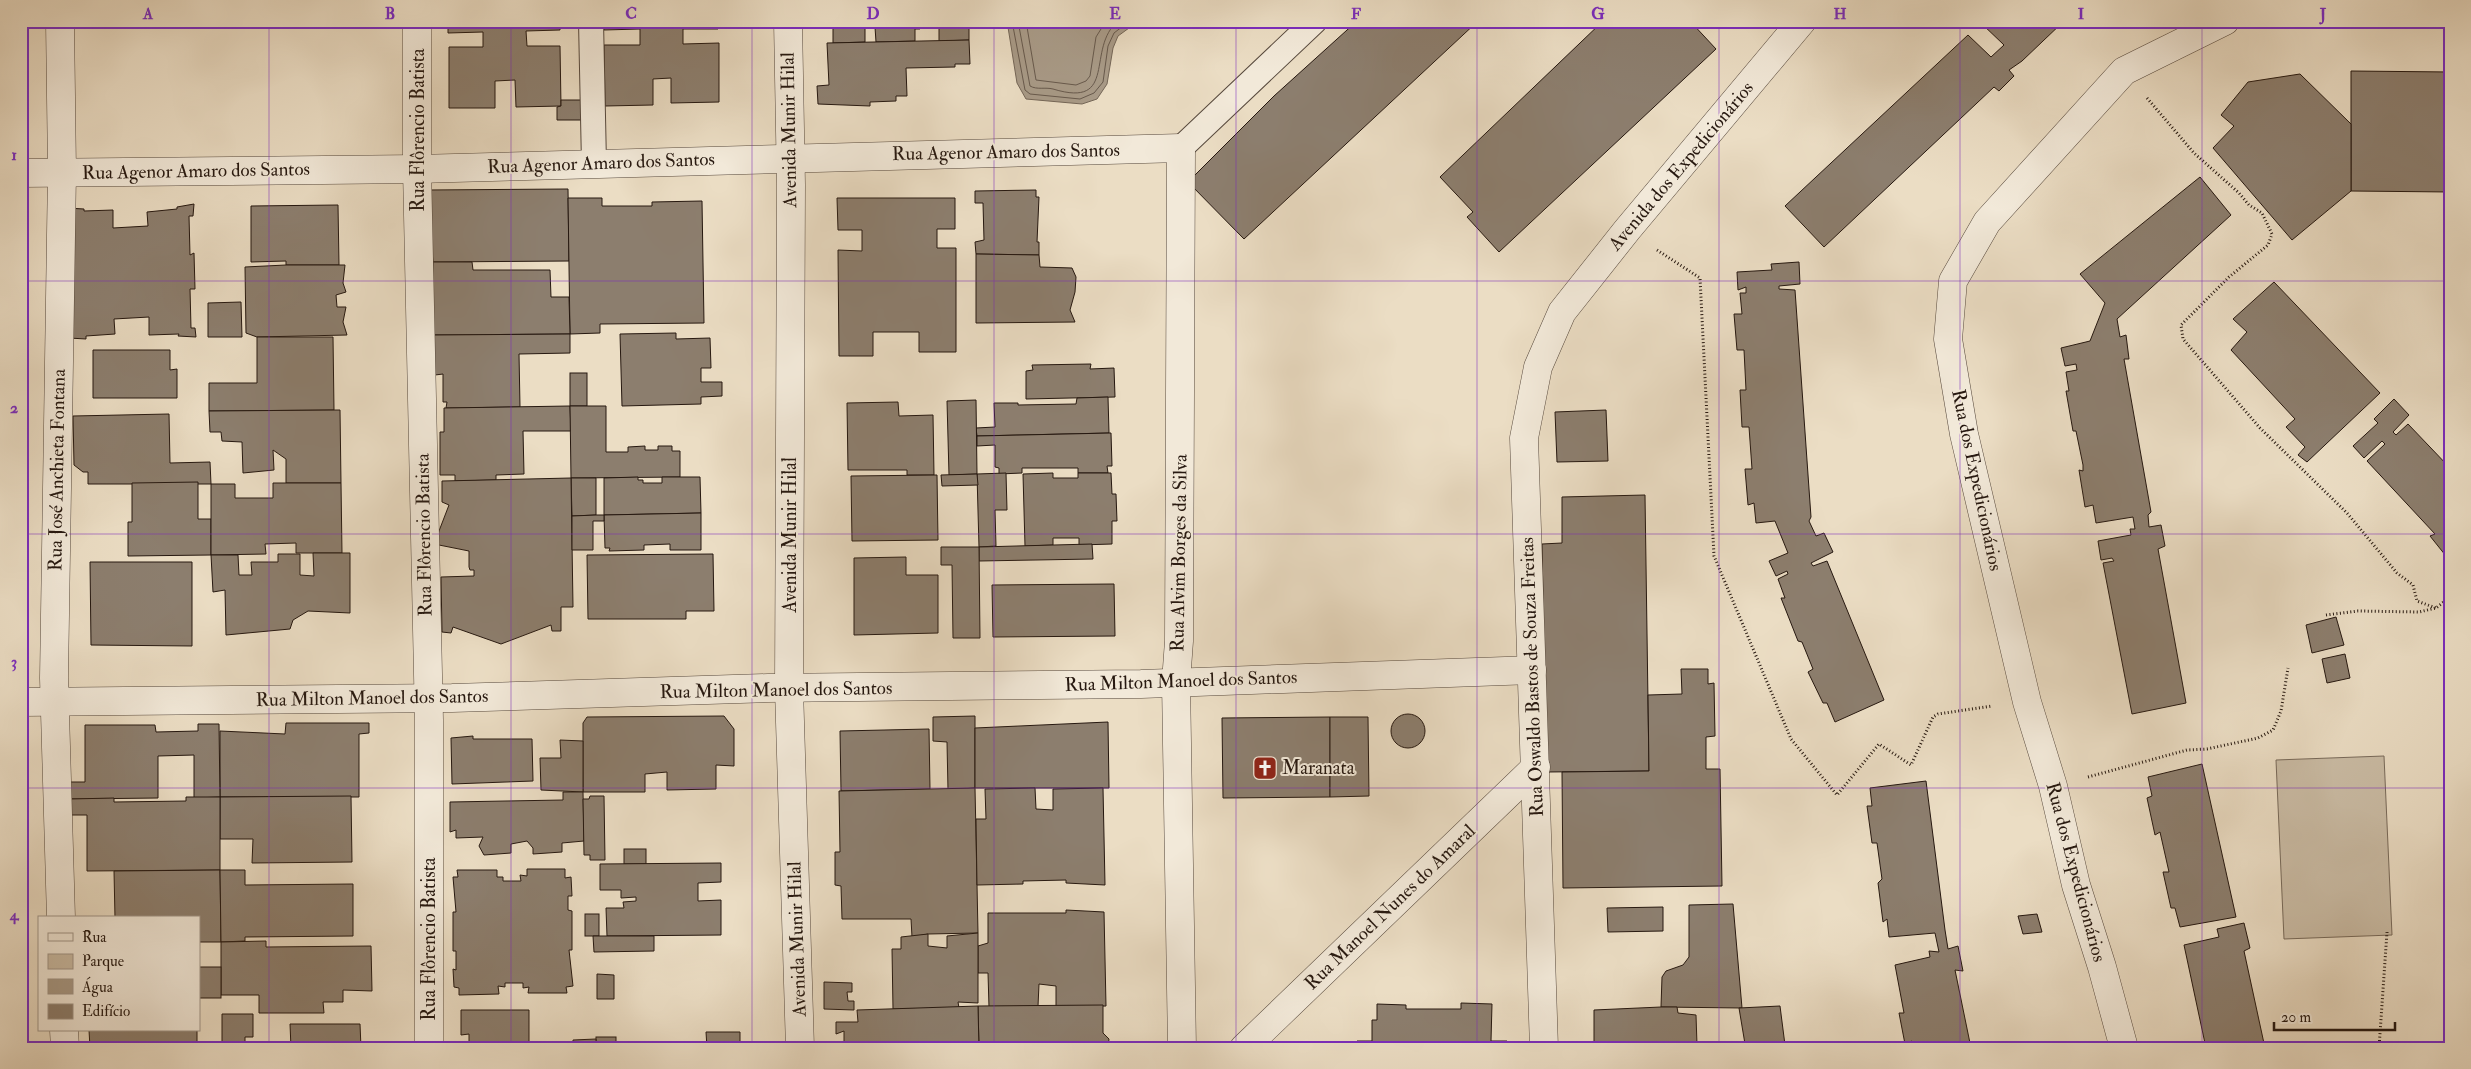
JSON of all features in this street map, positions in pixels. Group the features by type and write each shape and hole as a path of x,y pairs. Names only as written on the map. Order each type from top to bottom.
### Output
{"street":[{"name":"Rua José Anchieta Fontana","path":"60,21 62,172 55,701 61,916"},
{"name":"Rua Flôrencio Batista","path":"417,21 427,698 429,1048"},
{"name":"Avenida Munir Hilal","path":"788,21 789,689 800,1048"},
{"name":"Avenida dos Expedicionários","path":"1562,312 1627,230 1802,21"},
{"name":"Rua dos Expedicionários","path":"2124,1048 2102,967 2076,885 2053,786 2027,702 1964,434 1948,339 1953,281 1987,222 2124,71 2225,21"},
{"name":"Rua Agenor Amaro dos Santos","path":"21,173 418,169 1181,148"},
{"name":"Rua Alvim Borges da Silva","path":"1181,148 1179,641 1176,682 1182,1048"},
{"name":"Rua Oswaldo Bastos de Souza Freitas","path":"1544,1048 1524,438 1538,366 1562,312"},
{"name":"Rua Milton Manoel dos Santos","path":"21,702 427,698 1176,682 1532,670"},
{"name":"Rua Manoel Nunes do Amaral","path":"1244,1048 1536,767"},
{"path":"64,1032 65,1048"}],"lane":[{"path":"591,21 594,164"},
{"path":"1181,148 1315,21"}],"path":[{"path":"2124,71 2194,153 2239,193 2248,204 2262,213 2272,234 2268,245 2229,277 2181,325 2182,339 2260,428 2347,513 2397,573 2413,584 2417,601 2436,608"},
{"path":"1627,230 1700,278 1714,556 1791,739 1837,796 1879,744 1910,765 1933,717 1938,714 2027,702"},
{"path":"2326,615 2358,611 2419,612 2436,608 2450,597"},
{"path":"2053,786 2186,750 2207,749 2258,738 2273,730 2281,711 2288,668"},
{"path":"2380,1048 2387,932"}],"green space":[{"path":"2384,756 2392,935 2284,939 2276,760"}],"water":[{"path":"1007,21 1157,21 1148,28 1129,28 1118,36 1113,48 1107,84 1097,99 1082,104 1026,99 1017,83"}],"building":[{"path":"448,21 560,21 560,30 526,31 527,46 560,46 561,106 516,107 515,80 495,81 495,108 449,108 449,47 483,47 483,32 448,33"},
{"path":"604,21 718,21 718,29 683,29 683,44 719,43 719,102 671,103 671,78 653,79 653,105 605,106 604,45 640,45 640,29 604,30"},
{"path":"830,21 920,21 920,29 915,29 915,41 876,42 875,27 865,27 865,42 833,43 833,28 831,28"},
{"path":"939,21 969,21 969,40 939,41"},
{"path":"1357,21 1478,21 1244,239 1188,182 1274,96"},
{"path":"1603,21 1690,21 1716,49 1499,252 1467,217 1473,212 1440,177"},
{"path":"1983,21 2064,21 2022,61 2009,70 2014,76 1999,91 1994,87 1824,247 1785,206 1968,35 1991,57 2004,45 1981,23"},
{"path":"969,40 970,64 955,64 955,67 906,68 907,96 896,96 896,101 870,102 870,106 818,104 817,86 829,85 827,43"},
{"path":"2351,71 2450,72 2450,192 2351,191"},
{"path":"2300,74 2351,124 2351,191 2292,240 2213,148 2234,126 2221,115 2248,82"},
{"path":"561,100 586,100 587,120 557,120 557,107 561,106"},
{"path":"2200,177 2231,215 2117,319 2120,337 2126,335 2129,359 2124,359 2151,512 2148,515 2149,527 2161,525 2165,546 2158,549 2186,703 2132,714 2103,563 2114,561 2112,558 2101,560 2098,541 2131,535 2130,529 2135,529 2133,517 2096,523 2093,505 2085,507 2079,470 2083,471 2083,465 2076,431 2073,431 2066,391 2069,391 2066,372 2077,370 2076,364 2065,366 2061,348 2090,341 2105,303 2080,274"},
{"path":"568,189 569,261 433,262 426,190"},
{"path":"1036,190 1036,197 1039,197 1037,242 1039,242 1039,255 976,254 975,242 984,240 983,203 975,203 975,191"},
{"path":"568,198 602,198 602,206 652,206 652,202 702,201 704,323 600,324 600,333 570,334"},
{"path":"837,198 955,198 955,229 937,229 937,248 956,248 956,352 919,352 919,332 873,332 873,356 839,356 838,250 862,251 862,230 838,230"},
{"path":"194,204 193,216 189,216 190,255 194,253 195,289 190,289 191,328 195,328 196,337 178,336 179,334 149,335 149,317 114,319 115,334 86,336 86,339 69,338 67,208 84,209 84,211 113,210 113,228 148,226 147,212 177,209 177,207"},
{"path":"338,205 339,265 286,265 286,261 251,262 251,206"},
{"path":"976,254 1039,255 1040,267 1072,268 1076,277 1075,292 1070,310 1075,322 976,323"},
{"path":"433,262 472,262 473,270 550,270 551,297 569,297 570,334 433,335"},
{"path":"1799,262 1800,284 1779,286 1779,289 1795,290 1811,517 1809,521 1816,536 1824,533 1833,552 1811,563 1813,566 1827,561 1884,700 1835,722 1827,703 1823,703 1808,672 1813,669 1802,642 1798,641 1781,598 1785,598 1778,579 1788,574 1787,571 1776,576 1769,561 1788,553 1775,521 1756,523 1754,503 1748,505 1745,469 1752,469 1749,427 1742,427 1740,390 1746,390 1744,350 1737,350 1734,314 1742,314 1740,293 1746,293 1746,287 1738,290 1737,272 1772,270 1771,264"},
{"path":"345,265 343,283 346,292 336,295 337,307 346,307 343,322 347,335 257,337 246,333 245,267"},
{"path":"2274,282 2380,393 2307,462 2298,455 2305,447 2286,427 2295,419 2231,350 2247,332 2233,319"},
{"path":"241,302 242,337 208,337 208,303"},
{"path":"676,333 676,339 710,338 711,368 701,368 701,382 722,382 722,396 701,397 701,404 622,406 620,334"},
{"path":"570,334 570,353 519,354 520,407 446,408 447,402 443,402 443,374 435,375 434,335"},
{"path":"257,337 333,337 334,410 209,411 209,383 257,383"},
{"path":"93,350 170,350 170,370 177,369 177,398 93,398"},
{"path":"1091,364 1090,369 1114,368 1115,397 1026,399 1026,371 1033,370 1032,365"},
{"path":"570,373 587,373 587,406 570,406"},
{"path":"1108,397 1109,433 977,436 976,428 995,427 994,403 1018,403 1018,405 1076,404 1077,398"},
{"path":"2394,399 2409,415 2393,432 2396,435 2408,424 2450,468 2450,561 2430,536 2435,534 2367,461 2385,444 2382,441 2364,458 2353,446 2378,423 2374,419"},
{"path":"976,400 977,474 949,475 947,401"},
{"path":"898,402 899,416 933,415 934,475 907,475 907,470 848,470 847,403"},
{"path":"570,406 571,431 523,431 524,474 496,475 496,480 455,481 455,475 440,475 440,432 444,432 444,408"},
{"path":"570,406 606,406 606,452 628,452 628,447 645,446 645,450 658,450 658,446 672,446 672,451 680,451 680,477 571,478"},
{"path":"340,410 341,483 286,483 286,459 273,450 274,470 243,473 242,442 222,441 221,432 210,432 209,411"},
{"path":"1606,410 1608,461 1557,462 1555,412"},
{"path":"169,414 170,463 210,462 211,484 88,484 88,472 83,472 74,465 73,416"},
{"path":"1111,433 1112,466 1107,466 1108,473 1078,473 1078,468 1022,468 1022,473 999,474 999,468 995,467 995,445 977,446 977,436"},
{"path":"1006,473 1007,510 995,510 996,546 979,547 977,474"},
{"path":"1053,473 1053,478 1078,478 1078,473 1111,473 1112,494 1116,494 1117,521 1112,521 1112,544 1079,545 1079,538 1053,538 1053,545 1025,546 1023,474"},
{"path":"977,474 978,485 942,486 941,475"},
{"path":"937,475 938,540 852,541 851,476"},
{"path":"638,477 638,480 643,480 643,483 662,483 662,477 700,477 701,513 604,515 604,478"},
{"path":"571,478 596,478 596,515 572,516"},
{"path":"571,478 573,607 561,607 561,631 552,631 551,625 501,644 453,627 451,633 442,632 441,577 474,576 474,570 470,570 469,567 469,551 434,544 449,505 442,502 442,481"},
{"path":"198,482 198,519 211,519 211,555 128,556 128,522 132,522 132,483"},
{"path":"273,483 341,483 342,553 296,553 296,543 265,544 266,554 211,555 211,484 235,484 235,498 273,498"},
{"path":"1645,495 1649,771 1546,772 1542,544 1562,543 1562,497"},
{"path":"701,513 701,550 670,550 670,544 644,545 644,550 609,551 610,548 605,548 604,515"},
{"path":"604,515 604,521 593,521 593,550 572,550 572,516"},
{"path":"1092,544 1093,559 979,561 979,547"},
{"path":"941,547 979,547 980,638 953,638 952,565 941,565"},
{"path":"313,553 350,553 350,613 308,611 293,620 290,629 226,635 225,590 213,592 211,555 238,555 239,575 252,575 251,562 278,562 278,554 300,554 300,575 314,576"},
{"path":"713,554 714,611 686,611 686,619 588,619 587,555"},
{"path":"906,557 906,575 938,575 938,633 854,635 854,558"},
{"path":"90,562 192,562 192,646 91,645"},
{"path":"1114,584 1115,636 993,637 992,585"},
{"path":"2336,617 2344,645 2312,653 2306,625"},
{"path":"2345,654 2350,678 2327,683 2322,659"},
{"path":"1681,669 1708,669 1708,684 1714,683 1715,736 1706,737 1706,769 1720,769 1722,886 1563,888 1562,772 1649,771 1648,695 1682,694"},
{"path":"1408,714 1420,719 1425,731 1420,743 1408,748 1396,743 1391,731 1396,719"},
{"path":"724,716 734,729 734,766 716,765 716,789 667,790 667,772 645,774 645,792 583,792 583,723 587,717"},
{"path":"975,716 975,788 948,790 947,742 933,741 933,717"},
{"path":"1330,717 1330,797 1223,798 1222,718"},
{"path":"1330,717 1368,717 1369,796 1330,797"},
{"path":"1108,722 1109,788 975,788 975,728"},
{"path":"286,723 369,723 369,733 359,734 359,797 220,797 220,731 285,734"},
{"path":"198,724 219,724 220,797 194,798 194,755 158,756 158,798 70,799 70,782 85,782 85,725 155,725 156,732 198,731"},
{"path":"929,729 930,789 841,791 840,731"},
{"path":"473,736 473,739 532,739 533,781 452,784 451,738"},
{"path":"560,740 583,741 583,792 541,790 540,758 561,758"},
{"path":"2202,764 2236,917 2180,927 2175,908 2171,908 2163,872 2169,872 2160,832 2155,835 2147,798 2152,796 2148,777"},
{"path":"1926,781 1948,949 1958,946 1963,971 1955,970 1971,1048 1913,1048 1912,1041 1905,1044 1899,1013 1904,1013 1895,965 1930,957 1929,951 1939,952 1935,933 1889,937 1887,919 1883,922 1878,883 1882,879 1877,843 1872,843 1867,806 1872,806 1870,788"},
{"path":"975,788 978,933 928,934 912,937 911,919 842,919 841,886 835,885 835,852 840,852 839,791"},
{"path":"1035,788 1036,809 1053,810 1053,789 1103,788 1105,885 1066,883 1066,880 1023,881 1023,884 977,885 976,819 986,819 985,789"},
{"path":"563,792 583,792 584,841 562,843 562,852 533,854 533,848 527,841 511,844 511,853 484,855 479,846 483,837 456,838 456,830 450,832 450,802 563,800"},
{"path":"351,796 352,862 252,863 253,839 220,839 220,797"},
{"path":"590,796 604,796 605,860 590,860 590,855 584,855 583,799 589,799"},
{"path":"186,797 220,797 220,870 87,871 87,815 70,815 70,799 114,798 114,802 186,801"},
{"path":"624,849 646,849 646,864 624,864"},
{"path":"721,863 721,882 698,883 698,901 721,900 721,935 607,936 606,908 624,908 623,902 636,901 636,897 621,898 621,890 600,890 600,864"},
{"path":"527,869 565,869 565,878 571,877 572,896 568,896 568,910 572,911 572,950 569,950 573,986 566,987 567,993 528,993 529,987 523,988 523,983 505,983 505,987 498,986 499,994 459,995 459,988 454,987 453,969 456,970 456,951 453,951 453,912 456,912 453,877 458,877 457,870 497,870 497,877 503,877 503,881 521,881 520,875 527,876"},
{"path":"220,870 221,942 200,942 200,916 115,916 114,871"},
{"path":"220,870 245,870 245,885 353,884 353,936 245,937 245,941 221,942"},
{"path":"1733,904 1742,1008 1661,1007 1662,977 1666,971 1683,965 1689,957 1689,905"},
{"path":"1663,907 1663,931 1608,932 1607,908"},
{"path":"1066,910 1104,912 1106,1006 1056,1007 1056,986 1039,984 1038,1006 989,1007 988,973 978,973 978,946 988,943 988,913 1066,913"},
{"path":"585,914 599,914 599,936 585,936"},
{"path":"2037,914 2042,932 2023,934 2018,916"},
{"path":"2244,923 2250,948 2244,951 2265,1048 2206,1048 2184,945 2219,937 2217,929"},
{"path":"978,933 978,1003 958,1002 959,1008 893,1009 892,949 901,949 901,937 928,934 928,946 947,948 947,936"},
{"path":"593,936 654,936 654,951 594,952"},
{"path":"266,941 266,947 371,946 372,991 343,990 343,1002 323,1002 324,1013 259,1013 259,995 221,995 221,942"},
{"path":"200,967 221,967 221,998 200,998"},
{"path":"597,974 614,975 614,999 597,999"},
{"path":"824,982 852,983 852,992 847,992 848,1001 854,1001 854,1010 824,1009"},
{"path":"1461,1003 1492,1004 1491,1041 1507,1041 1507,1048 1357,1048 1357,1041 1372,1041 1372,1020 1377,1020 1377,1004 1406,1005 1406,1009 1461,1009"},
{"path":"1103,1005 1103,1033 1109,1039 1108,1048 979,1048 978,1006"},
{"path":"978,1006 979,1048 844,1048 844,1031 836,1034 836,1022 858,1022 857,1010"},
{"path":"1780,1006 1785,1045 1745,1044 1739,1008"},
{"path":"1677,1007 1678,1013 1696,1015 1697,1045 1594,1047 1594,1010"},
{"path":"461,1010 529,1010 529,1048 469,1048 469,1034 461,1035"},
{"path":"222,1014 253,1014 253,1037 245,1037 245,1048 222,1048"},
{"path":"290,1024 360,1024 361,1048 291,1048"},
{"path":"89,1032 197,1032 197,1047 205,1048 90,1048"},
{"path":"706,1032 740,1032 740,1048 707,1048"},
{"path":"596,1037 616,1037 616,1048 596,1048"},
{"path":"596,1039 596,1048 573,1048 573,1040"},
{"path":"1753,1044 1785,1045 1785,1048 1753,1048"},
{"path":"1753,1044 1753,1048 1663,1048 1697,1045"}],"place":[{"name":"Maranata","path":"1265,768"}]}
